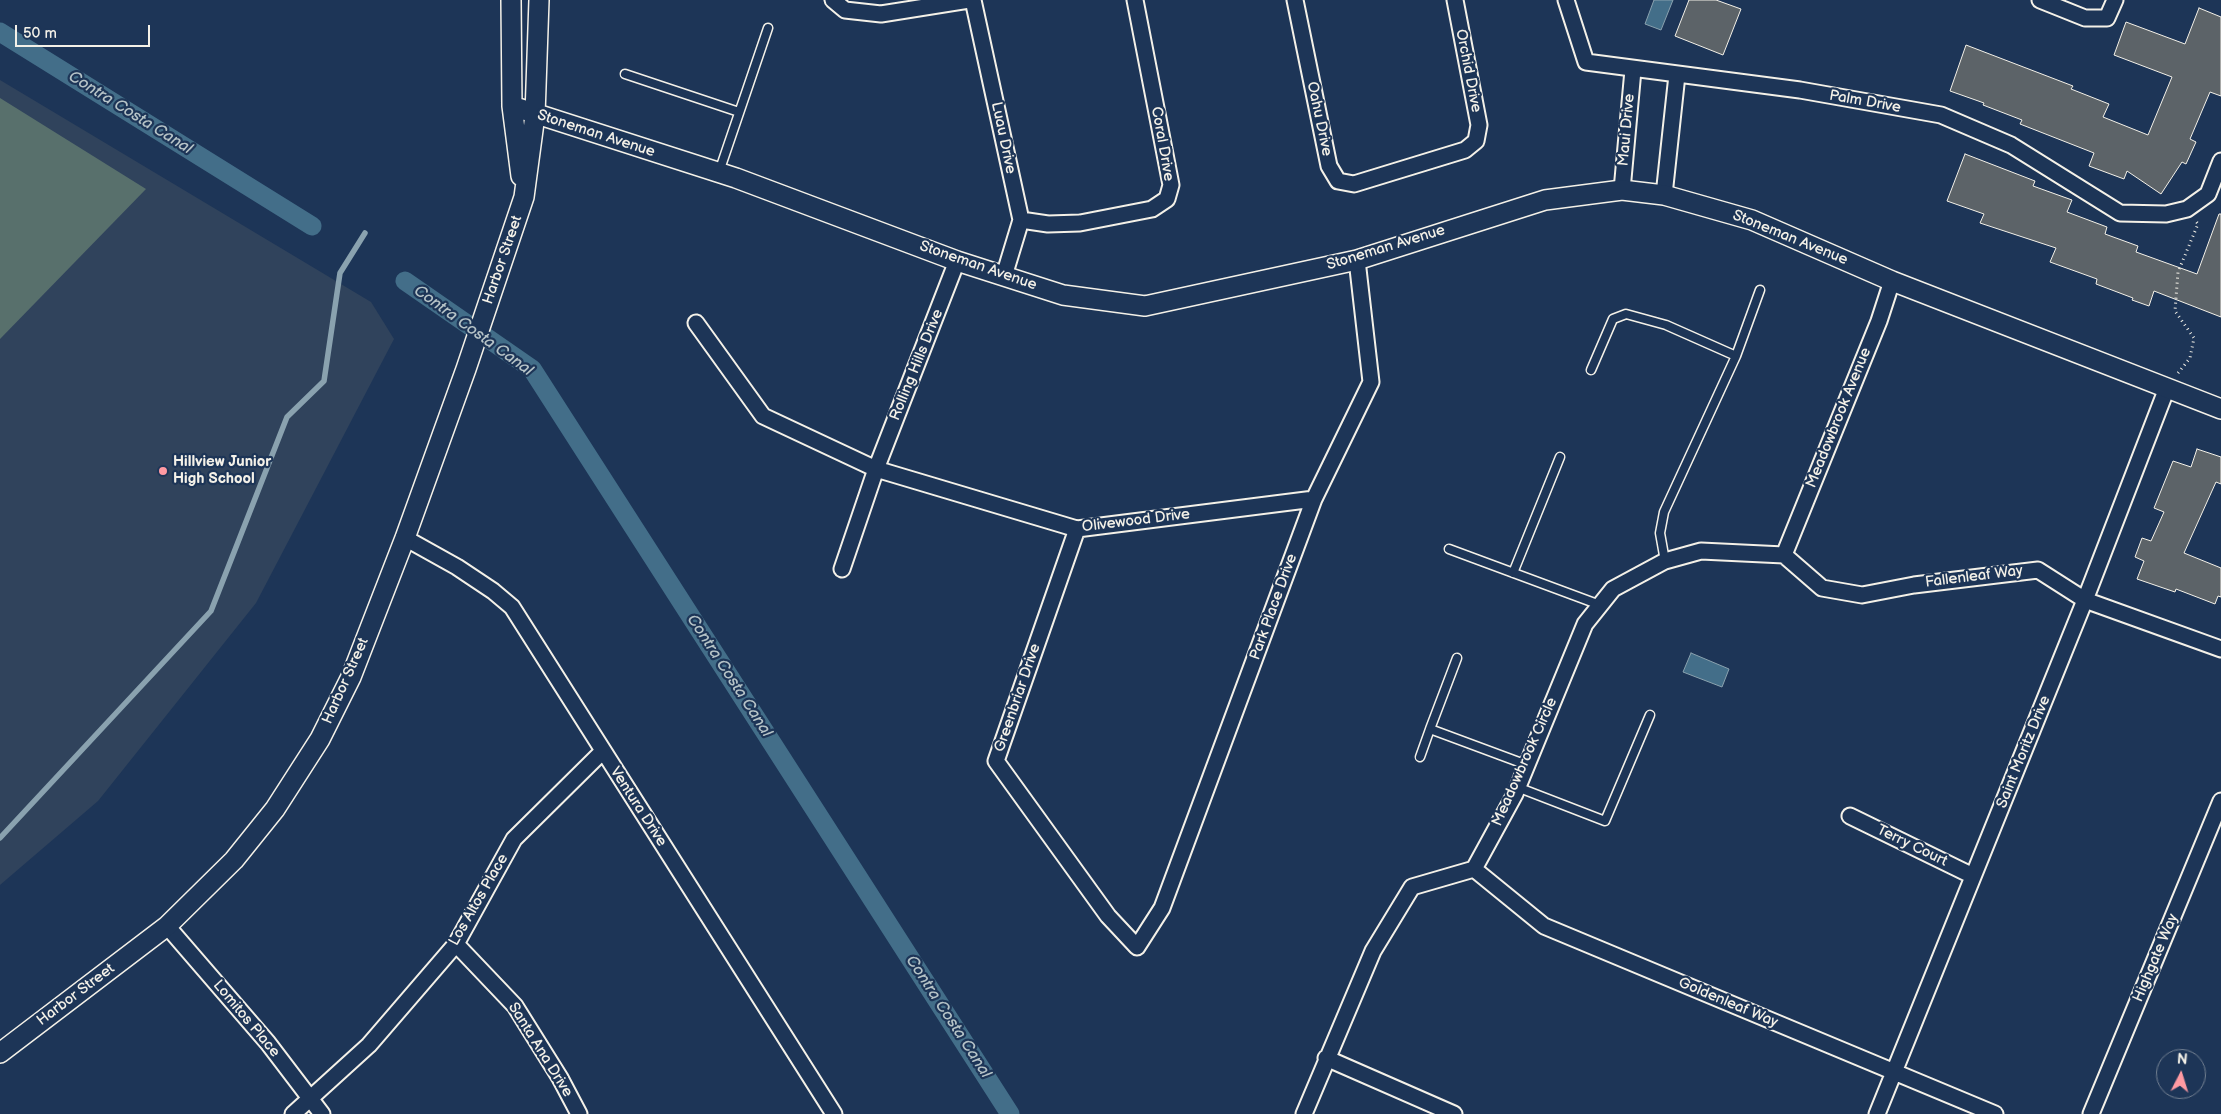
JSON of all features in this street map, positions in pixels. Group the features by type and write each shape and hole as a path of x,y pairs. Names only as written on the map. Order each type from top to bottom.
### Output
{"street":[{"name":"Harbor Street","path":"512,0 512,106 524,197"},
{"name":"Harbor Street","path":"0,1053 167,926 234,860 275,809 320,739 351,677 405,538 466,369 524,197 535,115 539,0"},
{"path":"833,0 845,10 881,14 971,0"},
{"name":"Luau Drive","path":"971,0 1021,220 1004,276"},
{"name":"Coral Drive","path":"1021,220 1048,224 1080,223 1152,209 1167,199 1171,185 1135,0"},
{"name":"Oahu Drive","path":"1295,0 1329,166 1338,181 1354,184 1465,150 1476,142"},
{"name":"Orchid Drive","path":"1455,0 1478,125 1476,142"},
{"name":"Palm Drive","path":"1566,0 1586,62 1632,70 1800,90 1941,115 2011,145 2120,213 2166,214 2187,209"},
{"path":"2040,0 2085,18 2107,18 2115,0"},
{"name":"Maui Drive","path":"1622,190 1632,70"},
{"path":"1664,195 1677,75"},
{"name":"Stoneman Avenue","path":"512,106 535,115 719,172 957,261 1063,295 1145,306 1358,260 1544,200 1622,190 1664,195 1752,220 1892,281 2221,409"},
{"path":"2187,209 2208,194 2221,160"},
{"name":"Park Place Drive","path":"1137,947 1162,908 1314,499 1371,382 1358,260"},
{"name":"Rolling Hills Drive","path":"842,569 876,469 957,261"},
{"name":"Meadowbrook Avenue","path":"1784,555 1879,321 1892,281"},
{"name":"Olivewood Drive","path":"696,323 762,416 876,469 1077,529 1314,499"},
{"name":"Saint Moritz Drive","path":"1878,1114 2085,600 2167,388"},
{"name":"Greenbriar Drive","path":"1077,529 996,761 1108,916 1137,947"},
{"name":"Ventura Drive","path":"405,538 457,567 493,591 512,607 834,1114"},
{"name":"Meadowbrook Circle","path":"1474,869 1527,765 1585,624 1613,589 1666,561 1701,551 1784,555"},
{"name":"Fallenleaf Way","path":"1784,555 1822,588 1862,595 1914,585 2038,570 2085,600 2221,649"},
{"name":"Los Altos Place","path":"293,1114 369,1044 456,944 514,840 603,751"},
{"name":"Highgate Way","path":"2090,1114 2221,801"},
{"name":"Terry Court","path":"1850,816 1974,876"},
{"path":"1304,1114 1326,1058 1373,951 1412,887 1474,869"},
{"name":"Goldenleaf Way","path":"1474,869 1544,926 1995,1114"},
{"name":"Lomitos Place","path":"167,926 268,1043 322,1114"},
{"name":"Santa Ana Drive","path":"456,944 515,1006 560,1078 579,1114"},
{"path":"1326,1058 1454,1114"}],"lane":[{"path":"719,172 768,28"},
{"path":"625,74 739,112"},
{"path":"1666,561 1660,534 1664,512 1736,356 1760,290"},
{"path":"1592,370 1613,319 1626,314 1666,325 1736,356"},
{"path":"1513,573 1560,457"},
{"path":"1448,549 1600,605"},
{"path":"1420,757 1457,658"},
{"path":"1517,787 1605,821 1650,715"},
{"path":"1430,729 1527,765"}],"path":[{"path":"2167,388 2190,358 2194,338 2175,311 2178,272 2198,224 2187,209"}],"shaded area":[{"path":"1654,0 1673,0 1661,30 1645,24"},
{"name":"Hillview Junior High School","path":"0,80 371,302 394,339 256,603 98,801 0,885"},
{"path":"1691,653 1729,669 1722,687 1683,672"}],"green space":[{"path":"0,98 146,189 0,339"}],"building":[{"path":"1689,0 1716,0 1741,9 1723,55 1675,36"},
{"path":"2199,8 2221,17 2221,96 2210,92 2190,139 2196,142 2186,164 2182,162 2161,194 2127,171 2124,179 2089,166 2094,153 2020,124 2022,120 1983,105 1984,103 1950,91 1966,45 2073,86 2071,89 2109,104 2103,117 2148,135 2172,77 2114,55 2126,22 2185,44"},
{"path":"1965,154 2035,181 2033,186 2072,200 2067,212 2107,227 2105,234 2138,246 2136,252 2197,274 2219,214 2221,214 2221,317 2154,291 2149,306 2132,300 2133,298 2096,284 2097,279 2050,262 2056,248 1980,223 1984,214 1947,201"},
{"path":"2197,449 2221,457 2221,484 2216,482 2184,553 2221,568 2221,597 2218,596 2215,604 2176,589 2175,592 2137,579 2144,561 2135,557 2142,538 2151,541 2164,512 2154,508 2173,461 2191,467"}],"waterway":[{"name":"Contra Costa Canal","path":"0,32 312,226"},
{"path":"0,838 211,611 287,417 324,381 340,273 365,233"},
{"name":"Contra Costa Canal","path":"405,281 532,369 1010,1114"}],"place":[{"name":"Hillview Junior High School","path":"163,471"}]}
